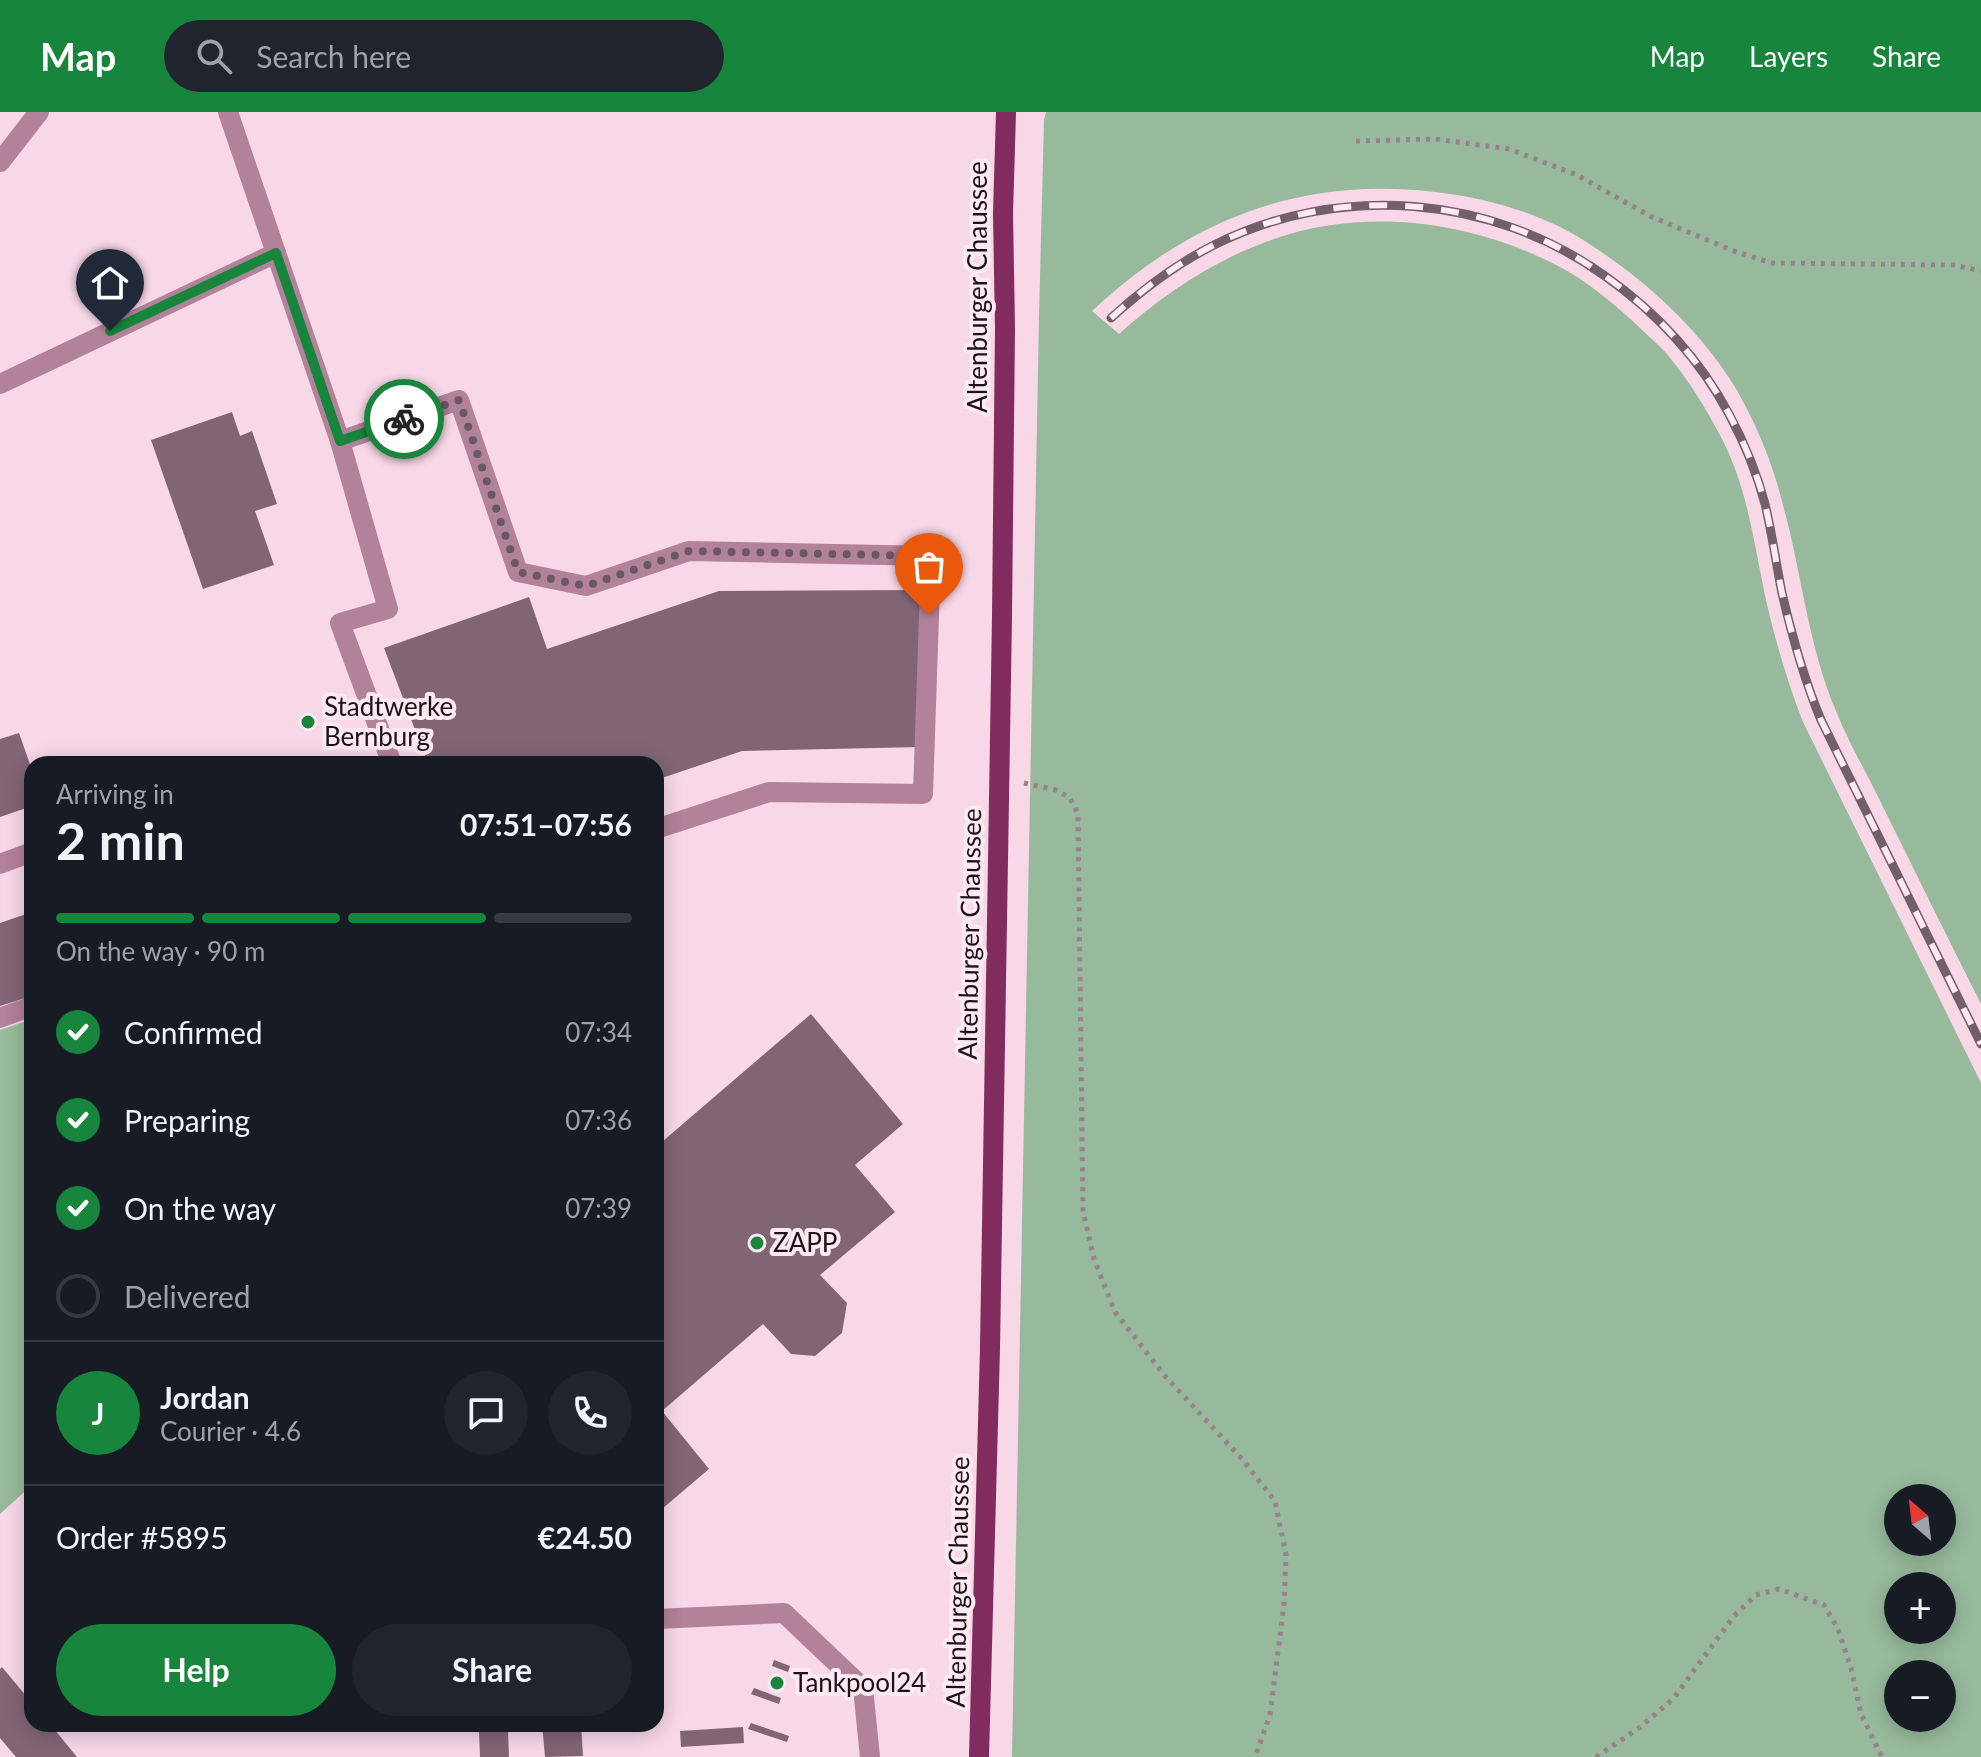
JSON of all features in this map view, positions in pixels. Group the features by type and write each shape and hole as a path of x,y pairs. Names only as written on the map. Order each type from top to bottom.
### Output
{"main road":[{"name":"Altenburger Chaussee","path":"979,1757 990,1348 1006,112"}],"lane":[{"path":"0,162 39,112"},
{"path":"228,112 340,441 388,609 340,623 389,756"},
{"path":"0,384 276,253"},
{"path":"340,441 459,400 518,572 586,586 689,551 931,556 923,794 769,792 664,826"},
{"path":"0,864 24,855"},
{"path":"0,1018 24,1009"},
{"path":"664,1619 784,1613 863,1688 870,1757"}],"path":[{"path":"1356,141 1435,139 1509,149 1577,175 1650,216 1731,250 1772,263 1954,265 1981,271"},
{"path":"999,778 1056,790 1070,798 1078,814 1083,1211 1094,1259 1115,1312 1165,1376 1242,1459 1275,1501 1286,1555 1284,1604 1270,1715 1255,1757"},
{"path":"1596,1757 1639,1728 1673,1699 1734,1616 1756,1595 1779,1589 1824,1605 1838,1629 1861,1714 1882,1757"}],"green space":[{"path":"1046,112 1981,112 1981,1004 1853,747 1826,686 1779,490 1750,415 1735,387 1700,340 1659,297 1629,272 1564,229 1502,205 1435,192 1386,189 1339,191 1293,198 1250,211 1208,229 1168,251 1092,311 1119,334 1193,278 1255,246 1312,228 1348,223 1420,224 1491,239 1525,251 1579,278 1663,350 1703,405 1722,439 1739,481 1772,627 1803,722 1981,1083 1981,1757 1012,1757 1039,317"},
{"path":"24,1022 24,1492 0,1514 0,1030"}],"building":[{"path":"232,412 240,436 252,431 277,504 255,511 274,565 203,589 151,440"},
{"path":"921,590 920,747 742,751 664,777 664,756 425,756 384,648 529,597 547,649 719,591"},
{"path":"19,733 27,756 24,756 24,809 0,817 0,739"},
{"path":"24,915 24,998 0,1006 0,923"},
{"name":"ZAPP","path":"811,1014 903,1124 855,1165 895,1212 820,1275 847,1303 842,1333 815,1356 791,1354 763,1324 664,1409 664,1140"},
{"name":"ZAPP","path":"664,1413 709,1469 664,1507"},
{"path":"774,1660 790,1666 788,1672 772,1666"},
{"path":"2,1667 24,1693 24,1732 57,1732 77,1757 16,1757 0,1738"},
{"path":"754,1688 781,1698 779,1704 751,1694"},
{"path":"751,1723 789,1736 787,1742 748,1729"},
{"path":"743,1727 744,1743 681,1747 680,1731"},
{"path":"479,1732 508,1732 509,1757 480,1757"},
{"path":"543,1732 582,1732 583,1756 545,1757"}],"railway":[{"path":"1111,318 1160,278 1214,245 1262,225 1312,212 1363,206 1414,206 1465,214 1514,228 1561,249 1605,276 1642,305 1690,355 1717,393 1740,436 1762,492 1782,593 1815,705 1981,1044"}],"way so far":[{"path":"404,419 459,400 518,572 586,586 689,551 931,556 929,615"}],"place":[{"name":"Stadtwerke Bernburg","path":"308,722"},
{"name":"ZAPP","path":"757,1243"},
{"name":"Tankpool24","path":"777,1683"}],"route":[{"path":"110,331 276,253 340,441 404,419"}]}
